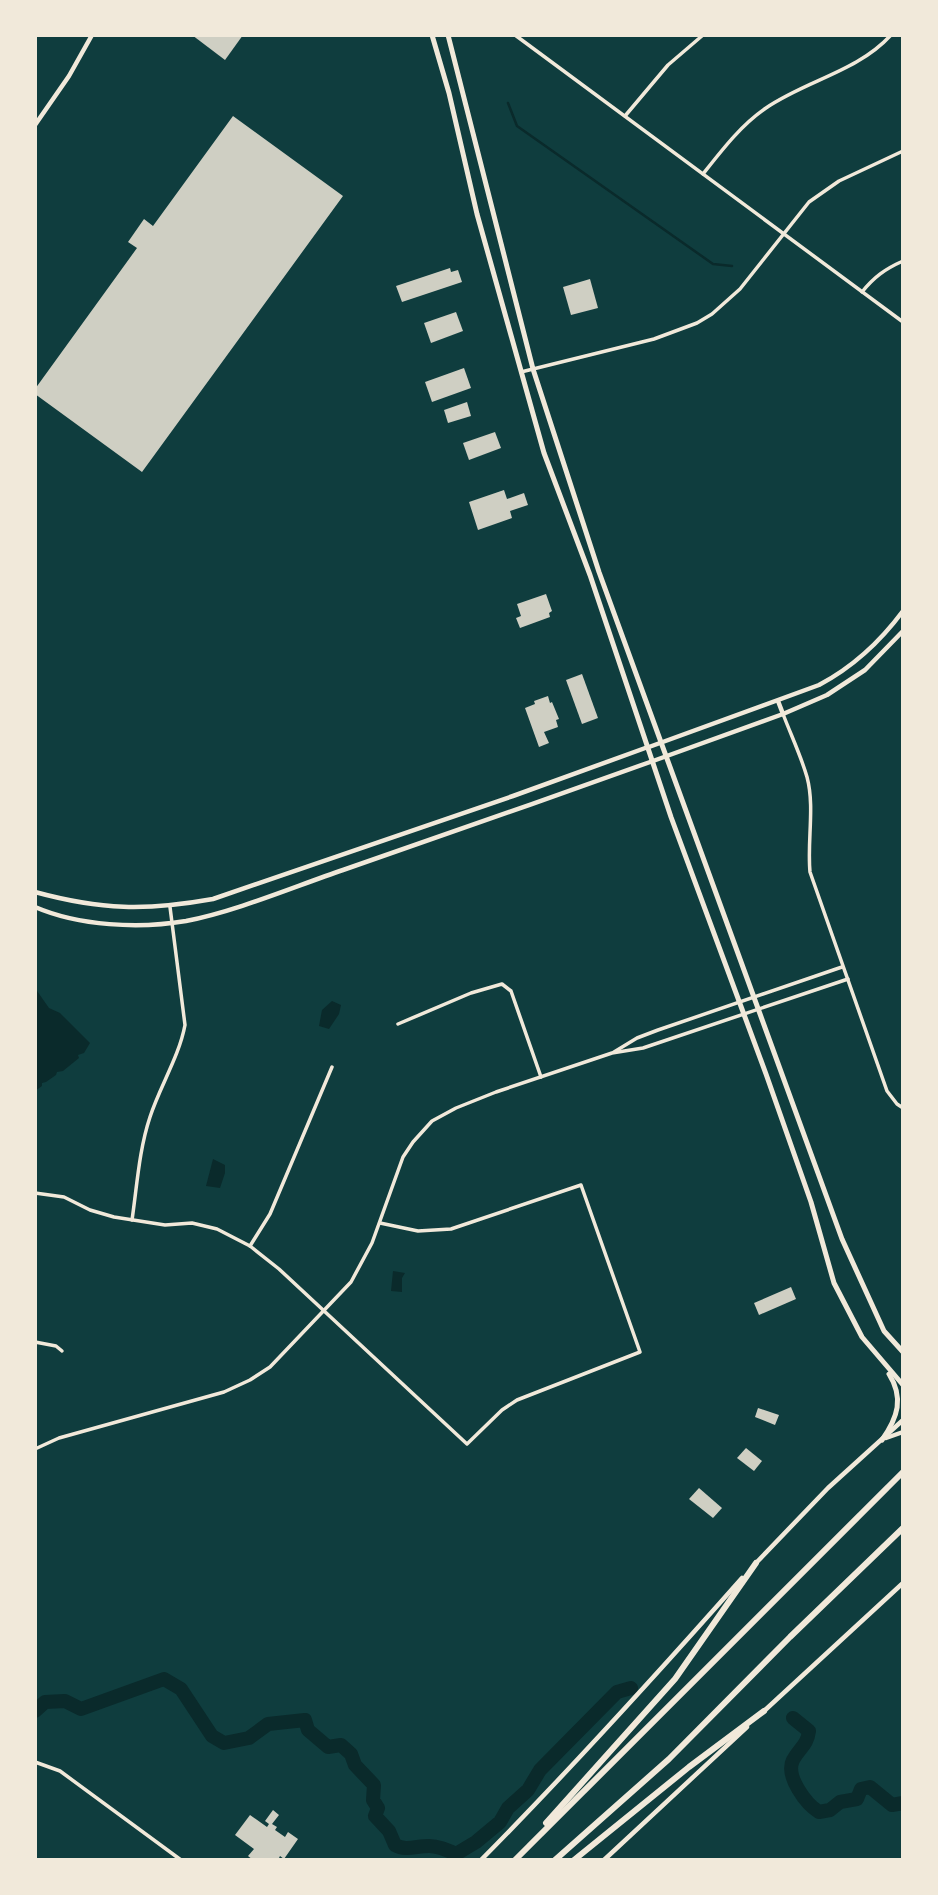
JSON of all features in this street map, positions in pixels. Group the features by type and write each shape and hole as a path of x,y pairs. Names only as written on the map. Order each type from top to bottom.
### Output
{"highway":[{"path":"514,1860 903,1472"},
{"path":"555,1860 669,1759 903,1528"},
{"path":"514,1860 675,1679 755,1563"},
{"path":"574,1860 689,1767 764,1711"}],"main road":[{"path":"35,125 74,69 92,35"},
{"path":"432,35 449,93 477,214 544,453 590,575 675,829 811,1202 834,1283 862,1337 903,1385"},
{"path":"447,35 533,369 599,572 827,1198 865,1292 884,1331 903,1352"},
{"path":"449,93 461,90"},
{"path":"590,575 599,572"},
{"path":"593,587 604,584"},
{"path":"35,892 77,903 123,909 170,907 213,899 513,796 819,685 845,670 879,641 903,611"},
{"path":"35,907 48,913 95,922 138,925 186,921 226,909 783,714 827,695 850,681 880,657 903,631"},
{"path":"778,701 783,714"},
{"path":"811,1202 827,1198"},
{"path":"882,1362 896,1385 899,1406 893,1424 882,1440"},
{"path":"481,1860 541,1800 662,1669 755,1563 828,1489 903,1420"},
{"path":"882,1440 903,1432"},
{"path":"604,1860 903,1583"}],"street":[{"path":"514,35 903,322"},
{"path":"625,116 668,65 703,35"},
{"path":"703,174 725,146 767,108 860,61 891,35"},
{"path":"521,372 653,339 697,324 740,289 809,202 839,181 903,151"},
{"path":"862,292 873,278 886,268 903,261"},
{"path":"783,714 807,778 810,872 887,1091 903,1108"},
{"path":"132,1220 150,1116 185,1025 170,907"},
{"path":"612,1054 636,1038 843,967"},
{"path":"35,1449 59,1438 224,1392 270,1367 325,1311 360,1269 380,1223 403,1157 420,1132 444,1114 541,1077 612,1054 643,1048 848,979"},
{"path":"398,1024 471,993 502,984 511,990 541,1077"},
{"path":"677,1023 681,1035"},
{"path":"250,1245 270,1214 332,1067"},
{"path":"35,1193 64,1197 90,1210 132,1220 165,1226 192,1223 217,1229 250,1245 467,1444 502,1410 517,1400 640,1352 581,1185 451,1229 418,1231 380,1223"},
{"path":"35,1342 56,1346 62,1351"},
{"path":"35,1762 60,1771 180,1860"}],"water":[{"path":"35,988 49,1008 60,1013 90,1043 84,1053 78,1055 79,1058 42,1083 35,1091"},
{"path":"332,1001 341,1005 339,1014 329,1029 319,1026 322,1010"},
{"path":"213,1159 225,1165 220,1188 206,1186"},
{"path":"393,1271 405,1273 402,1278 402,1292 391,1291"}],"building":[{"path":"192,35 243,35 225,60"},
{"path":"233,116 343,196 142,472 35,394 35,389 137,248 128,242 144,219 153,226"},
{"path":"450,268 451,272 458,270 462,282 402,302 396,286"},
{"path":"590,279 598,308 571,315 563,287"},
{"path":"456,312 463,331 431,343 424,323"},
{"path":"464,368 471,388 432,402 425,382"},
{"path":"467,402 471,416 448,423 444,410"},
{"path":"495,432 501,448 469,460 463,443"},
{"path":"504,490 507,499 524,493 528,505 510,511 512,518 478,530 469,502"},
{"path":"546,594 552,611 549,613 550,617 520,628 516,618 521,616 517,604"},
{"path":"582,674 598,718 582,724 566,680"},
{"path":"548,696 559,719 556,720 558,727 544,732 549,743 539,747 525,708"},
{"path":"791,1287 796,1299 759,1315 754,1303"},
{"path":"758,1408 779,1415 775,1425 755,1417"},
{"path":"746,1448 762,1461 754,1471 737,1458"},
{"path":"699,1488 722,1508 713,1518 689,1499"},
{"path":"273,1810 279,1815 272,1824 277,1827 275,1830 285,1837 288,1832 298,1839 284,1859 280,1856 278,1860 253,1860 248,1856 254,1849 235,1835 250,1815 267,1827 269,1824 265,1821"}],"waterway":[{"path":"508,103 517,126 713,264 732,266"},
{"path":"35,1711 45,1702 65,1701 81,1709 164,1679 181,1689 212,1736 224,1743 249,1738 268,1724 305,1720 308,1730 328,1747 341,1745 351,1754 355,1765 374,1785 373,1800 378,1808 375,1816 389,1831 395,1845 407,1848 432,1846 456,1854 500,1822 508,1808 528,1790 540,1770 617,1692 631,1688"},
{"path":"793,1718 809,1731 805,1743 793,1760 792,1774 798,1789 819,1812 830,1810 840,1802 857,1799 861,1789 870,1787 892,1805 903,1803"}]}
